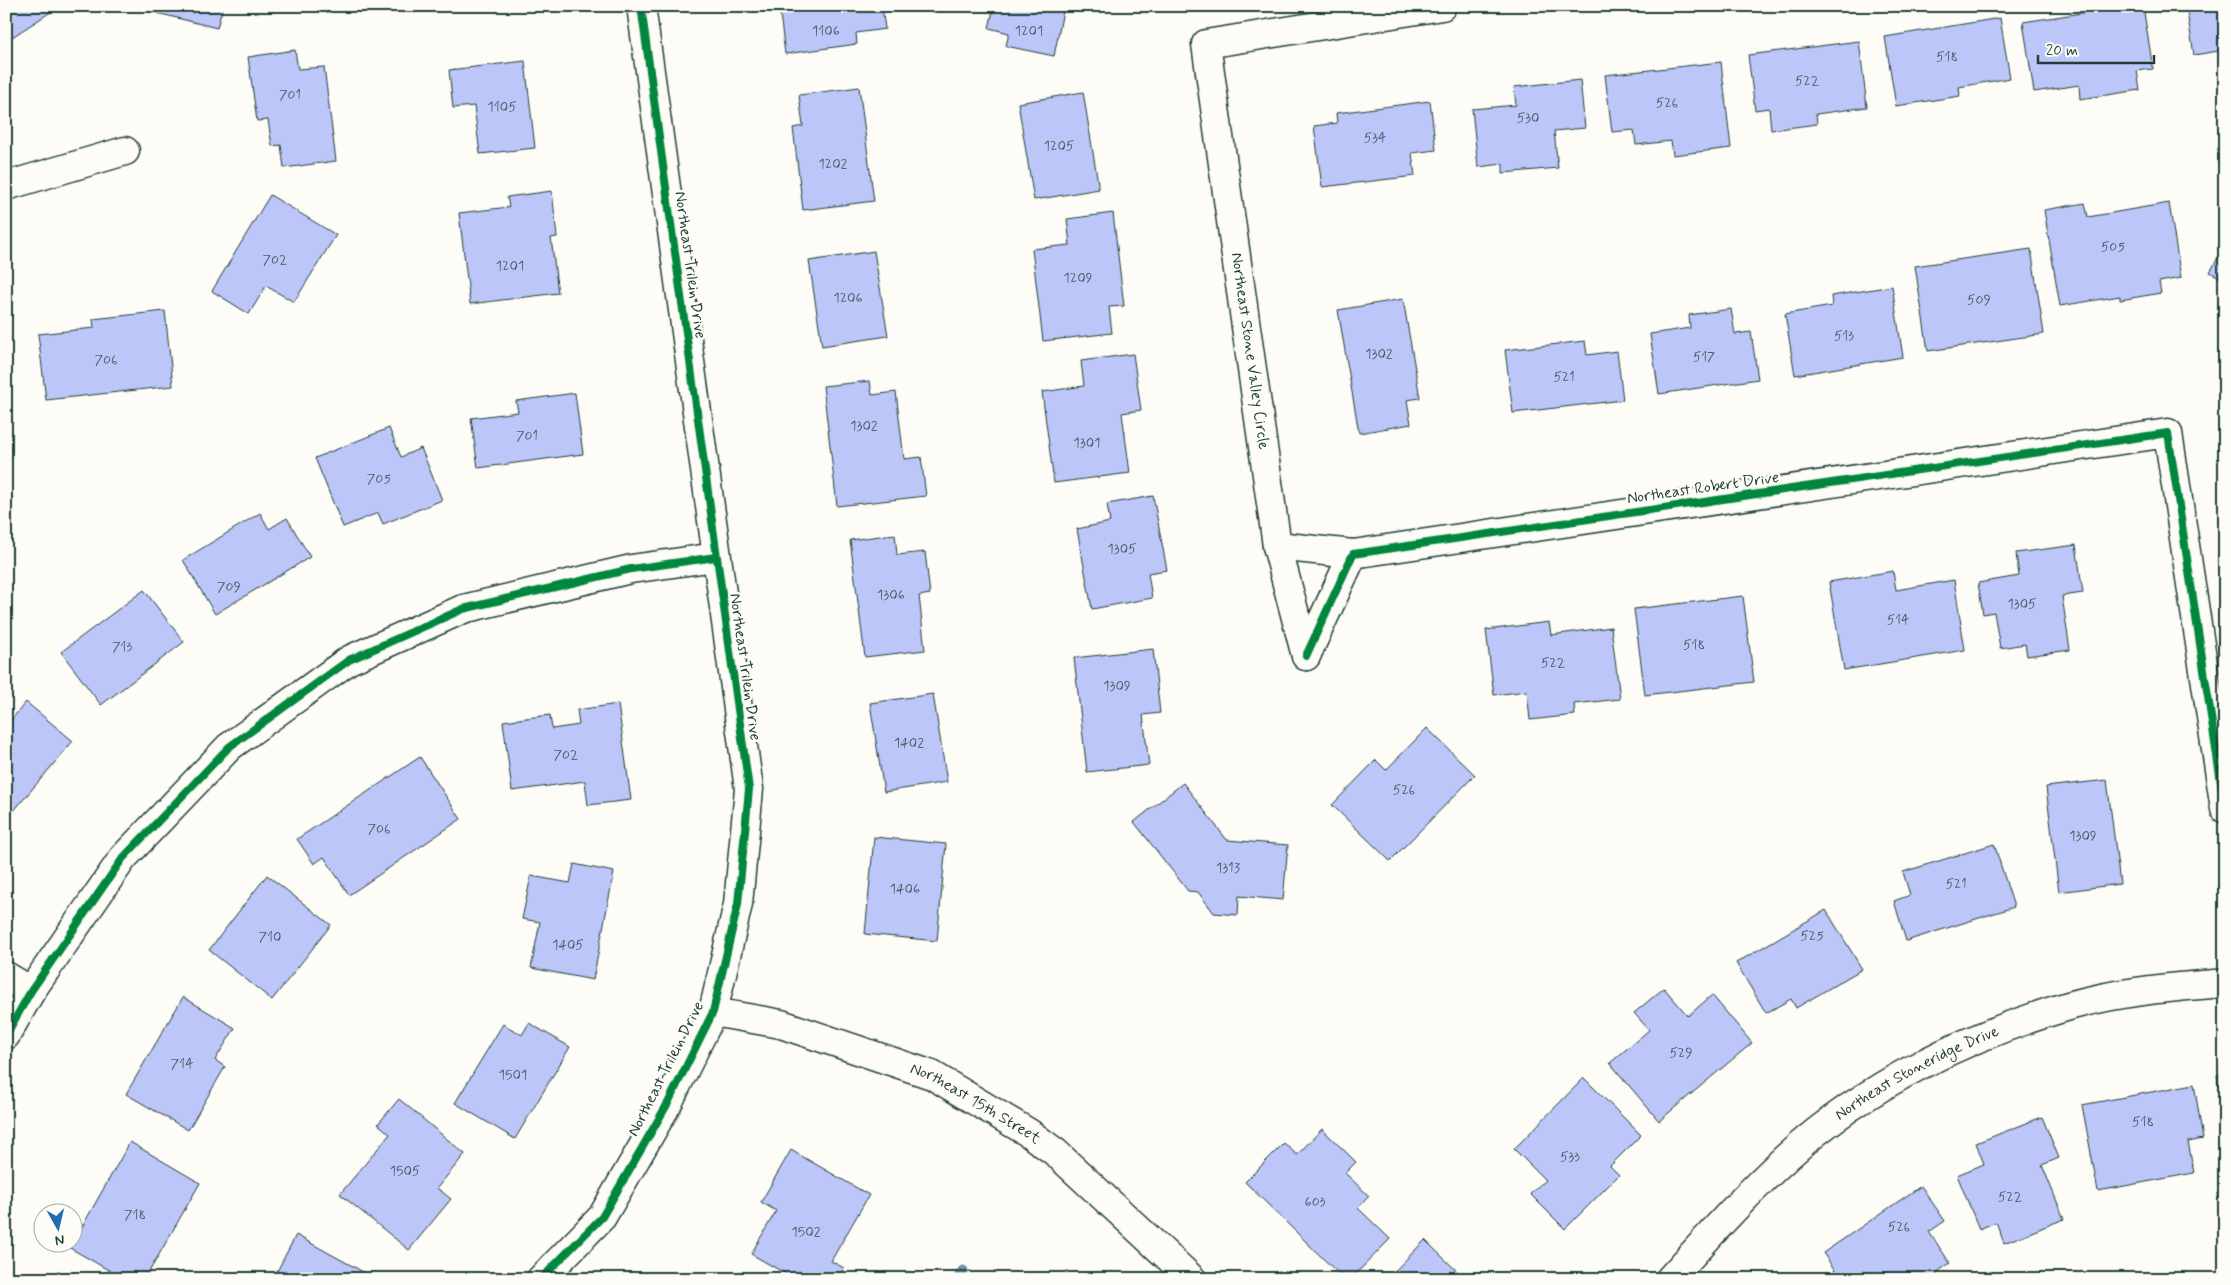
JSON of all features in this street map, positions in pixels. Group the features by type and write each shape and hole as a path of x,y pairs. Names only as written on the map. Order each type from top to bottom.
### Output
{"street":[{"name":"Northeast Trilein Drive","path":"540,1279 602,1217 668,1103 713,1012 738,904 749,789 641,6"},
{"name":"Northeast Stone Valley Circle","path":"1353,554 1306,656 1277,546 1206,44 1442,6"},
{"path":"6,186 125,151"},
{"name":"Northeast Robert Drive","path":"1277,546 1353,554 2168,433 2225,809"},
{"path":"6,1035 31,991 122,858 228,747 349,660 463,609 631,569 716,558"},
{"path":"6,976 31,991"},
{"name":"Northeast Stoneridge Drive","path":"1670,1279 1731,1212 1789,1156 1850,1107 1918,1066 1991,1032 2073,1005 2151,990 2225,983"},
{"name":"Northeast 15th Street","path":"713,1012 781,1024 932,1075 1029,1133 1055,1152 1192,1279"}],"building":[{"path":"6,6 60,6 6,41"},
{"path":"150,6 223,6 217,28 149,11"},
{"path":"434,6 477,6 435,11"},
{"path":"779,6 882,6 885,29 856,33 857,44 785,54"},
{"path":"994,6 1064,6 1054,56 1006,46 1009,33 989,28"},
{"path":"2127,6 2143,6 2153,69 2137,71 2140,90 2080,99 2079,85 2034,92 2023,22"},
{"path":"2186,6 2225,6 2225,50 2194,55"},
{"path":"2000,18 2010,78 1959,87 1960,96 1896,106 1885,37"},
{"path":"1859,41 1867,107 1816,114 1817,124 1771,130 1769,108 1755,110 1748,55"},
{"path":"295,50 298,69 324,67 336,161 284,168 281,145 272,146 268,120 257,121 248,57"},
{"path":"525,61 535,148 480,154 474,106 453,108 449,70"},
{"path":"1721,62 1731,148 1673,155 1671,141 1636,145 1634,130 1612,132 1605,75"},
{"path":"1580,80 1585,128 1554,131 1558,168 1503,173 1503,164 1478,167 1472,109 1516,105 1514,87"},
{"path":"859,87 874,201 803,210 793,128 803,126 799,95"},
{"path":"1083,92 1099,189 1034,200 1018,103"},
{"path":"1430,101 1436,150 1412,153 1415,176 1322,187 1314,126 1337,123 1336,113"},
{"path":"552,191 557,237 551,238 558,293 470,304 459,213 509,207 507,197"},
{"path":"270,195 336,235 294,302 266,286 249,314 212,291"},
{"path":"2085,203 2088,217 2169,203 2181,278 2159,282 2161,293 2120,300 2120,296 2060,306 2044,210"},
{"path":"1113,213 1124,306 1109,307 1112,333 1043,341 1032,249 1070,245 1067,219"},
{"path":"2225,245 2225,280 2210,272"},
{"path":"2031,249 2044,334 1928,351 1915,266"},
{"path":"874,251 888,336 822,346 809,261"},
{"path":"1892,286 1903,357 1795,375 1785,314 1832,306 1831,296"},
{"path":"1403,299 1420,398 1407,400 1411,424 1359,433 1338,310"},
{"path":"1731,309 1735,334 1751,332 1758,379 1659,394 1650,334 1690,328 1689,315"},
{"path":"165,311 173,386 46,400 38,334 94,328 93,319"},
{"path":"1585,341 1587,355 1617,351 1623,400 1513,413 1505,350"},
{"path":"1133,354 1141,410 1122,413 1130,473 1054,483 1042,392 1084,386 1081,361"},
{"path":"870,381 872,395 896,392 904,459 921,457 926,496 837,506 823,386"},
{"path":"575,393 583,454 478,468 471,418 518,412 516,401"},
{"path":"389,428 401,457 421,448 442,500 383,524 378,513 343,527 315,458"},
{"path":"1153,496 1167,570 1148,573 1152,598 1092,609 1077,529 1110,522 1107,504"},
{"path":"260,513 269,529 287,518 310,557 215,614 183,560"},
{"path":"895,534 897,555 925,552 930,594 919,596 925,650 865,657 850,540"},
{"path":"2076,545 2083,593 2062,596 2070,650 2027,656 2025,644 2000,648 1994,612 1983,614 1978,583 2019,576 2016,553"},
{"path":"1893,571 1896,590 1954,580 1965,650 1844,670 1829,582"},
{"path":"144,590 184,642 101,705 61,652"},
{"path":"1743,596 1754,682 1645,695 1634,609"},
{"path":"1549,622 1551,635 1611,627 1620,699 1574,704 1575,715 1530,720 1527,691 1494,695 1486,630"},
{"path":"1153,649 1160,713 1143,715 1149,765 1087,772 1074,658"},
{"path":"933,694 947,782 884,792 870,703"},
{"path":"26,702 73,741 6,820 6,726"},
{"path":"618,704 631,800 588,805 585,781 512,791 503,721 550,715 552,729 579,725 577,710"},
{"path":"1427,728 1475,775 1390,861 1332,805 1376,760 1386,770"},
{"path":"420,757 461,819 349,895 324,857 314,864 297,839"},
{"path":"2107,780 2120,884 2059,892 2046,787"},
{"path":"1183,783 1227,840 1288,845 1283,900 1239,896 1238,915 1214,913 1198,892 1188,891 1134,822"},
{"path":"874,837 946,844 937,941 865,934"},
{"path":"1994,844 2014,907 1906,941 1894,901 1910,895 1903,872"},
{"path":"574,864 614,872 593,980 531,968 540,922 522,919 531,876 570,883"},
{"path":"267,875 331,925 272,1000 209,950"},
{"path":"1826,910 1862,969 1796,1008 1791,999 1766,1013 1736,963"},
{"path":"1664,988 1688,1016 1712,995 1752,1043 1659,1121 1610,1063 1649,1030 1634,1013"},
{"path":"183,997 235,1028 215,1060 225,1067 188,1130 126,1094"},
{"path":"529,1023 570,1047 515,1139 455,1103 503,1024 522,1035"},
{"path":"2225,1073 2225,1135 2217,1075"},
{"path":"1584,1078 1641,1135 1610,1166 1619,1175 1565,1229 1530,1194 1545,1180 1514,1149"},
{"path":"2194,1084 2203,1139 2188,1142 2194,1173 2098,1191 2082,1105"},
{"path":"399,1099 465,1154 437,1188 451,1199 409,1250 340,1194 390,1134 378,1124"},
{"path":"2042,1117 2059,1158 2042,1165 2064,1219 2004,1243 1996,1222 1979,1229 1957,1175 1984,1164 1976,1143"},
{"path":"1322,1129 1356,1162 1345,1173 1369,1196 1358,1208 1390,1239 1351,1279 1344,1279 1245,1182 1284,1143 1297,1155"},
{"path":"130,1142 200,1183 145,1279 124,1279 77,1252 82,1252 82,1227"},
{"path":"791,1150 869,1195 831,1261 844,1268 837,1279 795,1279 751,1254 776,1211 761,1202"},
{"path":"1921,1186 1945,1221 1929,1232 1950,1263 1936,1273 1939,1279 1841,1279 1823,1253"},
{"path":"296,1235 376,1279 273,1279"},
{"path":"1425,1240 1465,1279 1387,1279"}],"waterway":[{"path":"958,1279 963,1271"}],"cycle path":[{"path":"541,1279 602,1217 668,1103 713,1012 738,904 749,789 641,6"},
{"path":"1306,656 1353,554 2168,433 2225,809"},
{"path":"6,1035 31,991 123,858 229,747 349,660 463,609 631,569 716,557"}]}
